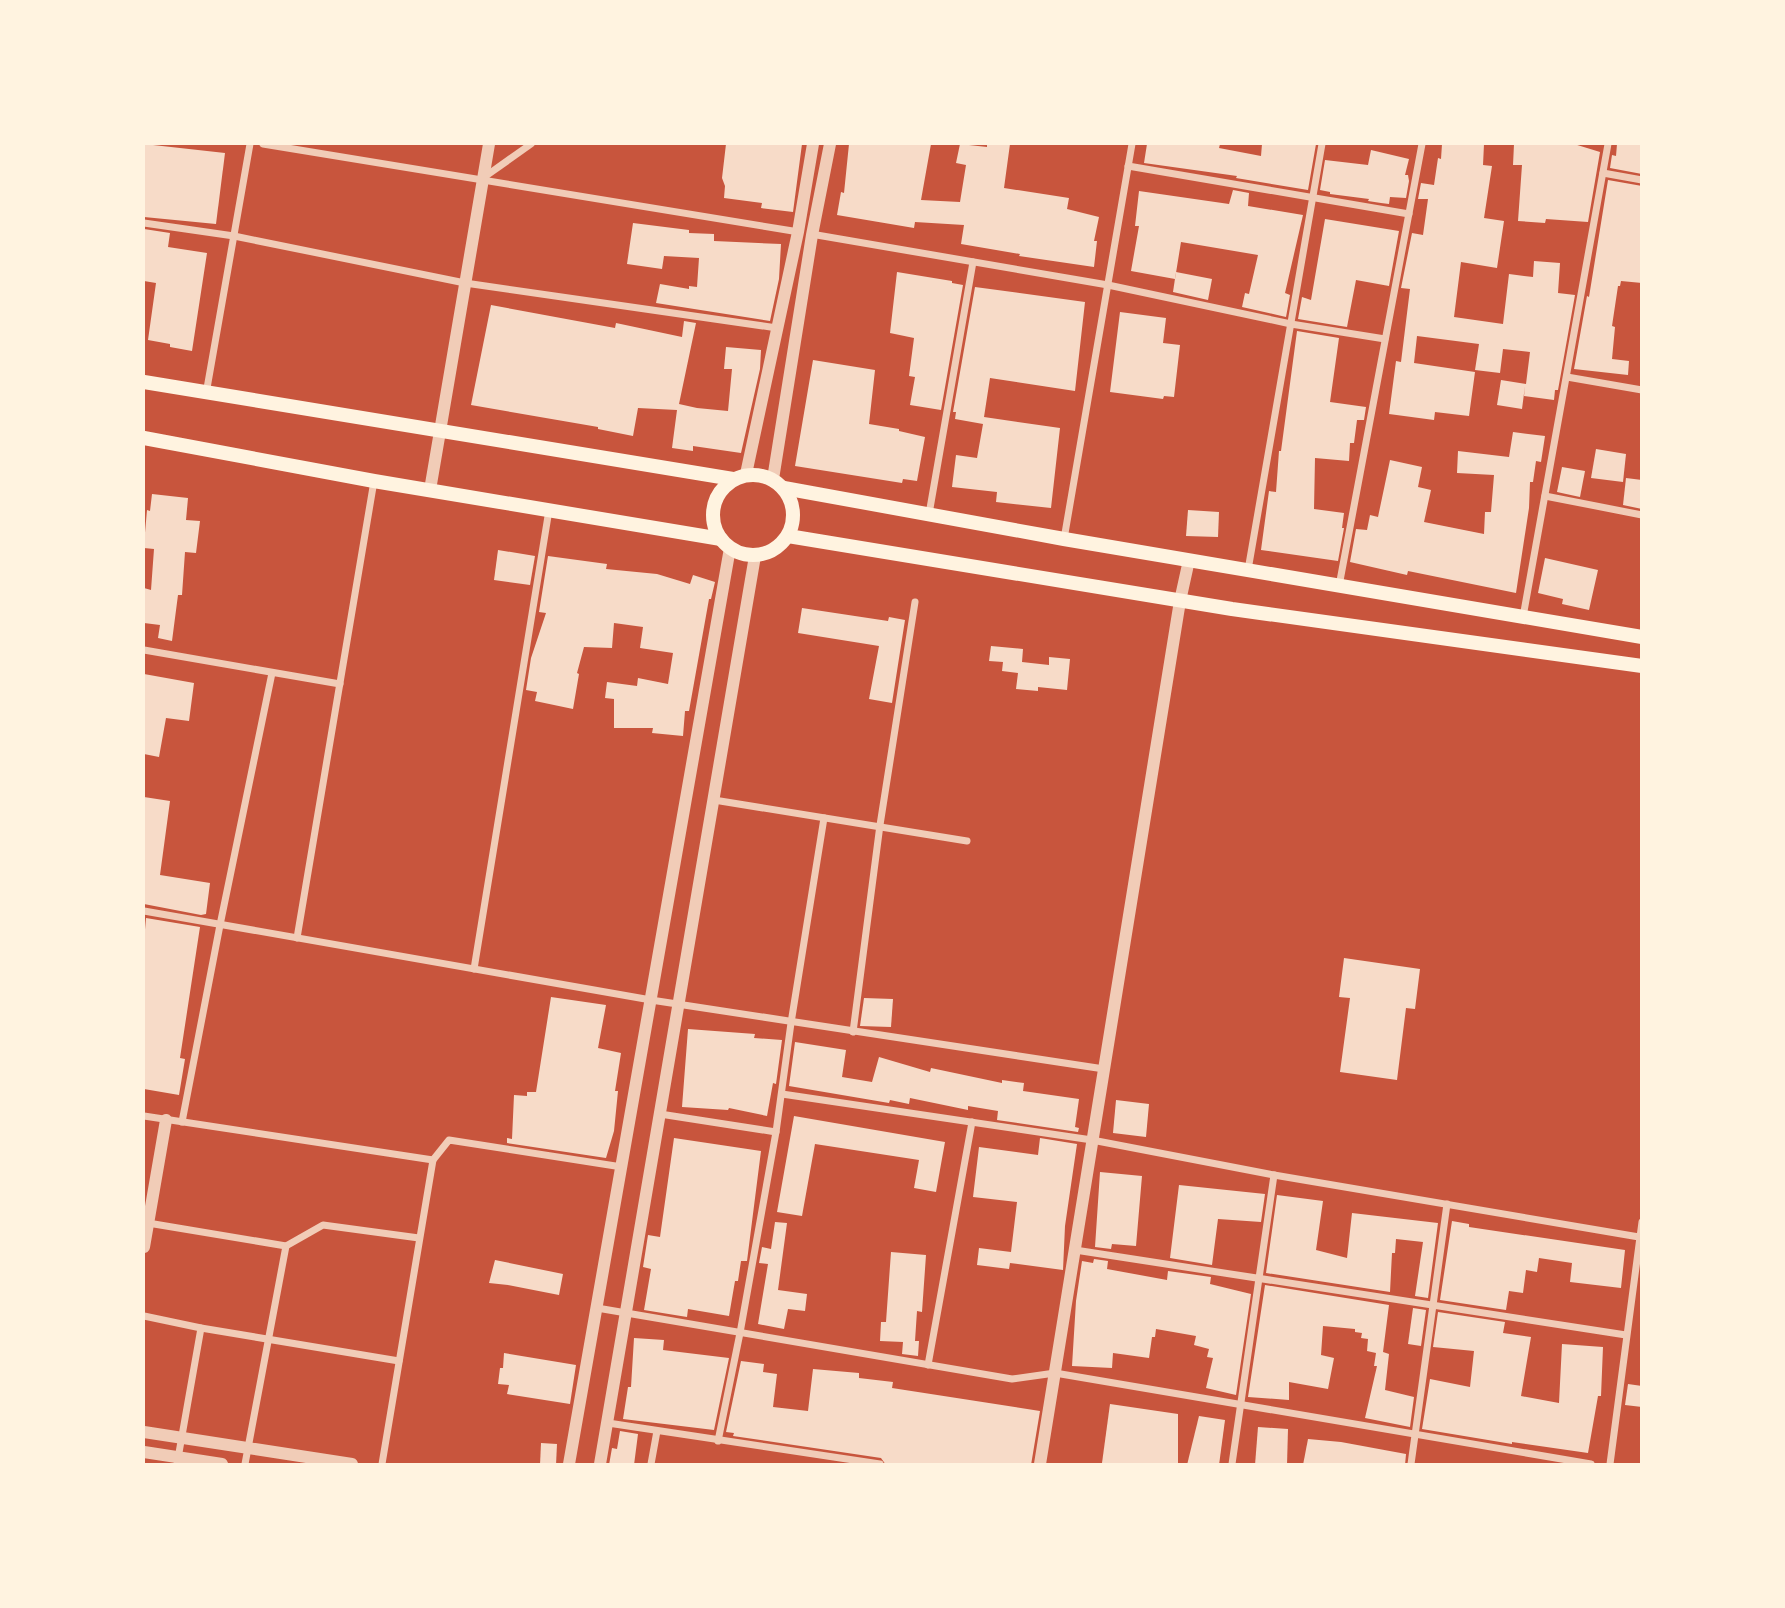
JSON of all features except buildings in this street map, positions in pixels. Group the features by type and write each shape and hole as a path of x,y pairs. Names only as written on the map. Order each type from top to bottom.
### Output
{"main road":[{"path":"144,383 440,432 740,477 760,474 778,483 1064,539 1642,637"},
{"path":"144,438 430,491 549,510 726,544 742,554 755,555 768,553 779,546 793,525 791,499 778,483"},
{"path":"726,544 715,527 713,513 716,499 723,488 740,477"},
{"path":"788,536 1180,600 1642,666"}],"street":[{"path":"206,394 250,144"},
{"path":"262,144 483,178 1108,285 1291,324 1385,339"},
{"path":"321,153 323,144"},
{"path":"430,491 489,144"},
{"path":"483,178 531,144"},
{"path":"740,477 777,328 813,144"},
{"path":"778,483 812,234 830,144"},
{"path":"1064,539 1132,144"},
{"path":"1248,570 1322,144"},
{"path":"1339,586 1422,144"},
{"path":"1523,617 1608,144"},
{"path":"1128,166 1409,214"},
{"path":"1603,173 1642,180"},
{"path":"144,223 234,236 465,283 777,328"},
{"path":"929,514 973,262"},
{"path":"1567,377 1642,390"},
{"path":"297,938 374,481"},
{"path":"1545,496 1642,515"},
{"path":"474,969 549,510"},
{"path":"569,1465 651,1000 726,544"},
{"path":"600,1465 755,555"},
{"path":"1040,1465 1180,600 1189,561"},
{"path":"853,1032 880,825 915,602"},
{"path":"144,650 340,684"},
{"path":"183,1122 272,673"},
{"path":"713,800 967,841"},
{"path":"718,1441 776,1132 824,818"},
{"path":"144,911 651,1000 1104,1069"},
{"path":"782,1094 1093,1140 1274,1175 1639,1237"},
{"path":"660,1114 776,1132"},
{"path":"144,1116 433,1160"},
{"path":"144,1247 166,1120"},
{"path":"928,1365 972,1122"},
{"path":"382,1465 433,1160 449,1140 622,1167"},
{"path":"1232,1465 1274,1175"},
{"path":"1411,1465 1447,1204"},
{"path":"1610,1465 1642,1222"},
{"path":"148,1223 286,1246 323,1225 419,1238"},
{"path":"245,1465 286,1246"},
{"path":"1075,1250 1626,1335"},
{"path":"597,1308 1012,1379 1055,1373 1591,1465"},
{"path":"144,1316 399,1361"},
{"path":"178,1461 201,1328"},
{"path":"608,1423 880,1465"},
{"path":"651,1465 657,1431"},
{"path":"144,1432 352,1465"},
{"path":"144,1452 178,1461 222,1465"}]}
